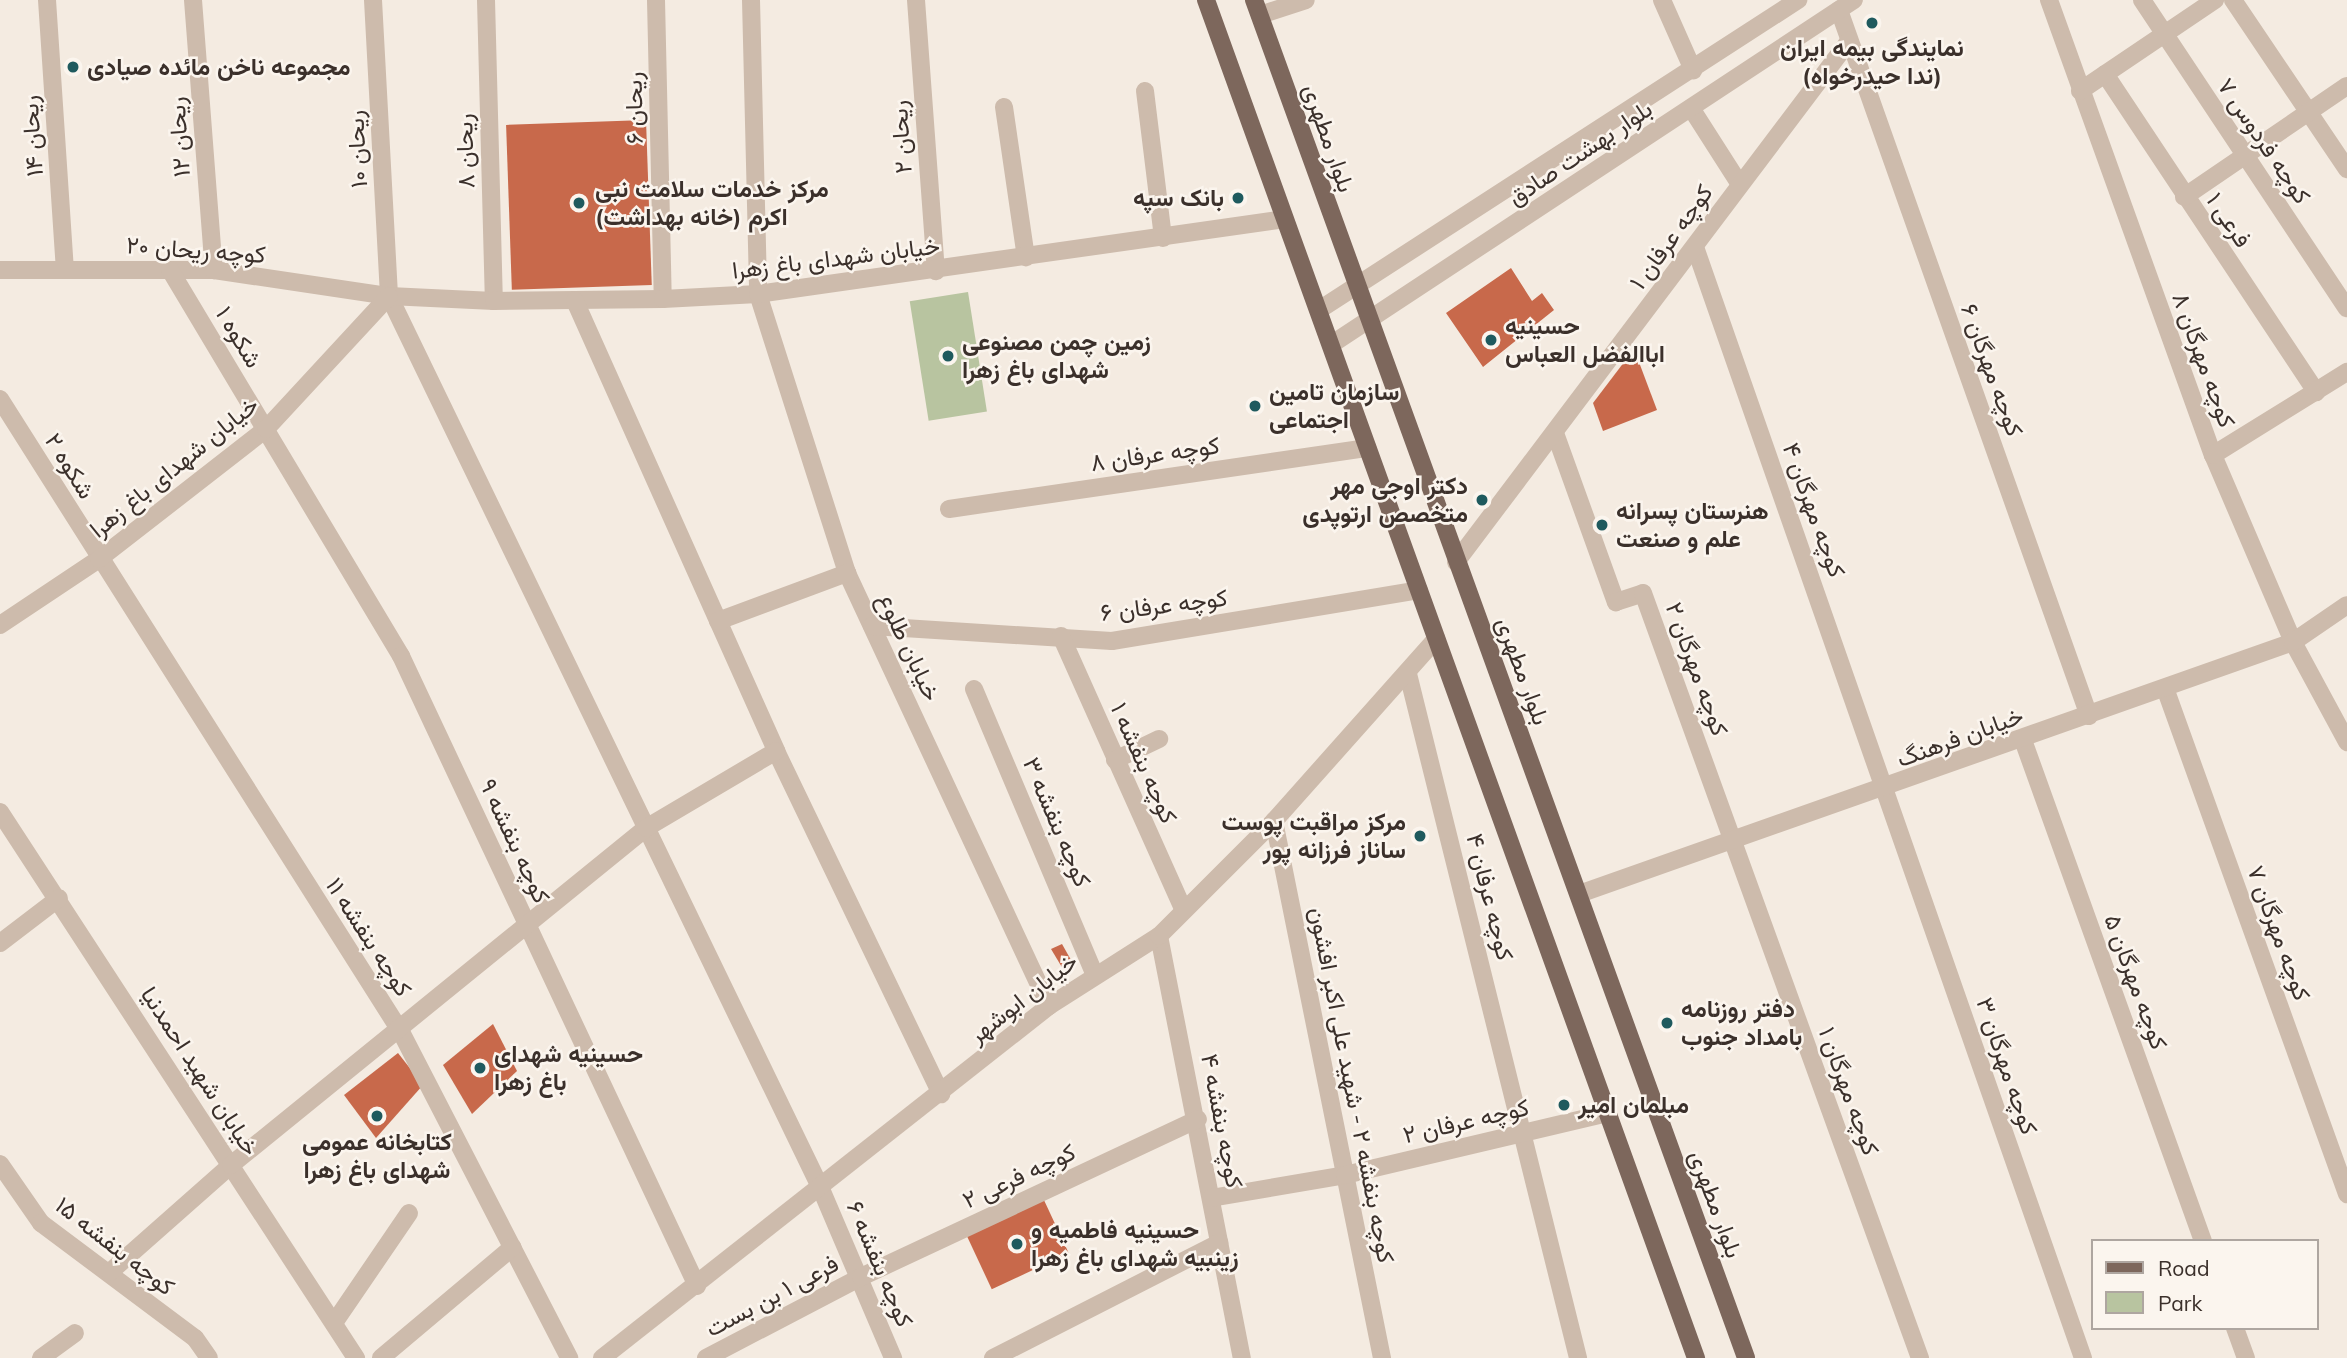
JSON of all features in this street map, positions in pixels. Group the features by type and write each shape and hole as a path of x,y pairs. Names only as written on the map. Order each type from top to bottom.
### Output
{"main road":[{"path":"1206,0 1696,1358"},
{"name":"بلوار مطهری","path":"1257,8 1368,324 1579,894 1746,1358"}],"street":[{"name":"ریحان ۱۴","path":"47,0 65,269"},
{"name":"ریحان ۱۲","path":"193,0 214,270"},
{"name":"ریحان ۱۰","path":"373,0 389,296"},
{"name":"ریحان ۸","path":"486,0 494,301"},
{"name":"ریحان ۶","path":"656,0 663,299"},
{"name":"خیابان طلوع","path":"751,0 758,294 847,573 1049,1006"},
{"name":"ریحان ۲","path":"915,0 936,271"},
{"path":"1257,8 1306,0"},
{"path":"1662,0 1693,70"},
{"name":"بلوار بهشت صادق","path":"1319,310 1356,290 1798,0"},
{"name":"بلوار بهشت صادق","path":"1332,344 1368,324 1854,0"},
{"name":"کوچه مهرگان ۸","path":"2049,0 2213,455 2293,642 2347,742"},
{"name":"کوچه فردوس ۷","path":"2142,0 2347,308"},
{"path":"2080,91 2215,0"},
{"path":"2233,0 2347,169"},
{"name":"کوچه مهرگان ۶","path":"1839,10 2089,716"},
{"name":"کوچه عرفان ۱","path":"1457,562 1695,247 1739,183 1849,41"},
{"name":"فرعی ۱","path":"2105,74 2184,197 2316,392"},
{"path":"2184,197 2347,86"},
{"path":"1145,91 1163,238"},
{"path":"1004,107 1026,257"},
{"path":"1691,108 1739,183"},
{"path":"1602,129 1619,156"},
{"name":"خیابان شهدای باغ‌ زهرا","path":"389,296 494,301 575,301 758,294 936,271 1285,219"},
{"name":"کوچه مهرگان ۴","path":"1695,247 1887,788"},
{"name":"کوچه ریحان ۲۰","path":"0,270 214,270 389,296"},
{"name":"شکوه ۱","path":"170,270 266,429"},
{"name":"خیابان شهدای باغ زهرا","path":"0,625 99,559 266,429 389,296"},
{"name":"کوچه بنفشه ۶","path":"389,296 821,1189 893,1358"},
{"path":"575,301 776,751 941,1094"},
{"path":"2213,455 2347,372"},
{"name":"شکوه ۲","path":"0,399 99,559"},
{"name":"کوچه بنفشه ۹","path":"266,429 401,656 696,1286"},
{"name":"کوچه مهرگان ۲","path":"1555,433 1616,602 1643,593 1733,840"},
{"name":"کوچه عرفان ۸","path":"949,509 1368,447"},
{"name":"کوچه بنفشه ۱۱","path":"99,559 401,1032 569,1358"},
{"path":"718,621 847,573"},
{"name":"کوچه عرفان ۶","path":"872,626 1061,636 1112,642 1419,590"},
{"name":"خیابان فرهنگ","path":"1579,894 1887,788 2293,642 2347,606"},
{"name":"کوچه بنفشه ۱","path":"1061,636 1183,909"},
{"name":"خیابان ابوشهر","path":"602,1358 821,1189 1049,1006 1094,973 1159,936 1183,909 1274,821 1437,639"},
{"name":"کوچه عرفان ۴","path":"1408,674 1525,1132 1578,1358"},
{"name":"کوچه مهرگان ۷","path":"2165,688 2347,1194"},
{"name":"کوچه بنفشه ۳","path":"974,689 1094,973"},
{"path":"1115,760 1158,739"},
{"name":"کوچه مهرگان ۵","path":"2023,740 2202,1239"},
{"path":"110,1272 231,1165 528,929 646,828 776,751"},
{"name":"کوچه مهرگان ۳","path":"1887,788 2083,1358"},
{"name":"خیابان شهید احمدنیا","path":"0,812 59,898 356,1358"},
{"name":"کوچه بنفشه ۲ - شهید علی اکبر افشون","path":"1274,821 1382,1358"},
{"name":"کوچه مهرگان ۱","path":"1733,840 1920,1358"},
{"path":"0,943 59,898"},
{"name":"کوچه بنفشه ۴","path":"1159,936 1198,1119 1242,1358"},
{"name":"کوچه عرفان ۲","path":"1212,1198 1346,1175 1608,1113"},
{"name":"کوچه فرعی ۲","path":"860,1277 1198,1119"},
{"name":"کوچه بنفشه ١۵","path":"0,1164 41,1223 195,1338 209,1358"},
{"path":"334,1323 409,1213"},
{"path":"993,1358 1219,1243"},
{"path":"381,1358 513,1247"},
{"name":"فرعی ۱ بن بست","path":"706,1358 860,1277"},
{"path":"2236,1330 2246,1358"},
{"path":"41,1358 75,1333"}],"green space":[{"name":"زمین چمن مصنوعی شهدای باغ زهرا","path":"968,292 987,412 929,421 910,301"}],"building":[{"name":"مرکز خدمات سلامت نبی اکرم (خانه بهداشت)","path":"646,120 652,285 512,290 506,125"},
{"name":"حسینیه اباالفضل العباس","path":"1511,268 1532,301 1542,293 1554,310 1483,367 1446,313"},
{"path":"1634,349 1657,410 1603,431 1593,403"},
{"path":"1062,944 1075,967 1066,974 1051,949"},
{"name":"حسینیه شهدای باغ زهرا","path":"493,1024 517,1071 472,1114 443,1065"},
{"name":"کتابخانه عمومی شهدای باغ زهرا","path":"398,1053 423,1085 376,1138 344,1095"},
{"name":"حسینیه فاطمیه و زینبیه شهدای باغ زهرا","path":"1043,1198 1069,1253 992,1289 966,1234"}],"place":[{"name":"نمایندگی بیمه ایران (ندا حیدرخواه)","path":"1872,23"},
{"name":"مجموعه ناخن مائده صیادی","path":"73,67"},
{"name":"بانک سپه","path":"1238,198"},
{"name":"مرکز خدمات سلامت نبی اکرم (خانه بهداشت)","path":"579,203"},
{"name":"حسینیه اباالفضل العباس","path":"1491,340"},
{"name":"زمین چمن مصنوعی شهدای باغ زهرا","path":"948,356"},
{"name":"سازمان تامین اجتماعی","path":"1255,406"},
{"name":"دکتر اوجی مهر متخصص ارتوپدی","path":"1482,500"},
{"name":"هنرستان پسرانه علم و صنعت","path":"1602,525"},
{"name":"مرکز مراقبت پوست ساناز فرزانه پور","path":"1420,836"},
{"name":"دفتر روزنامه بامداد جنوب","path":"1667,1023"},
{"name":"حسینیه شهدای باغ زهرا","path":"480,1068"},
{"name":"مبلمان امیر","path":"1564,1105"},
{"name":"کتابخانه عمومی شهدای باغ زهرا","path":"377,1116"},
{"name":"حسینیه فاطمیه و زینبیه شهدای باغ زهرا","path":"1017,1244"}]}
